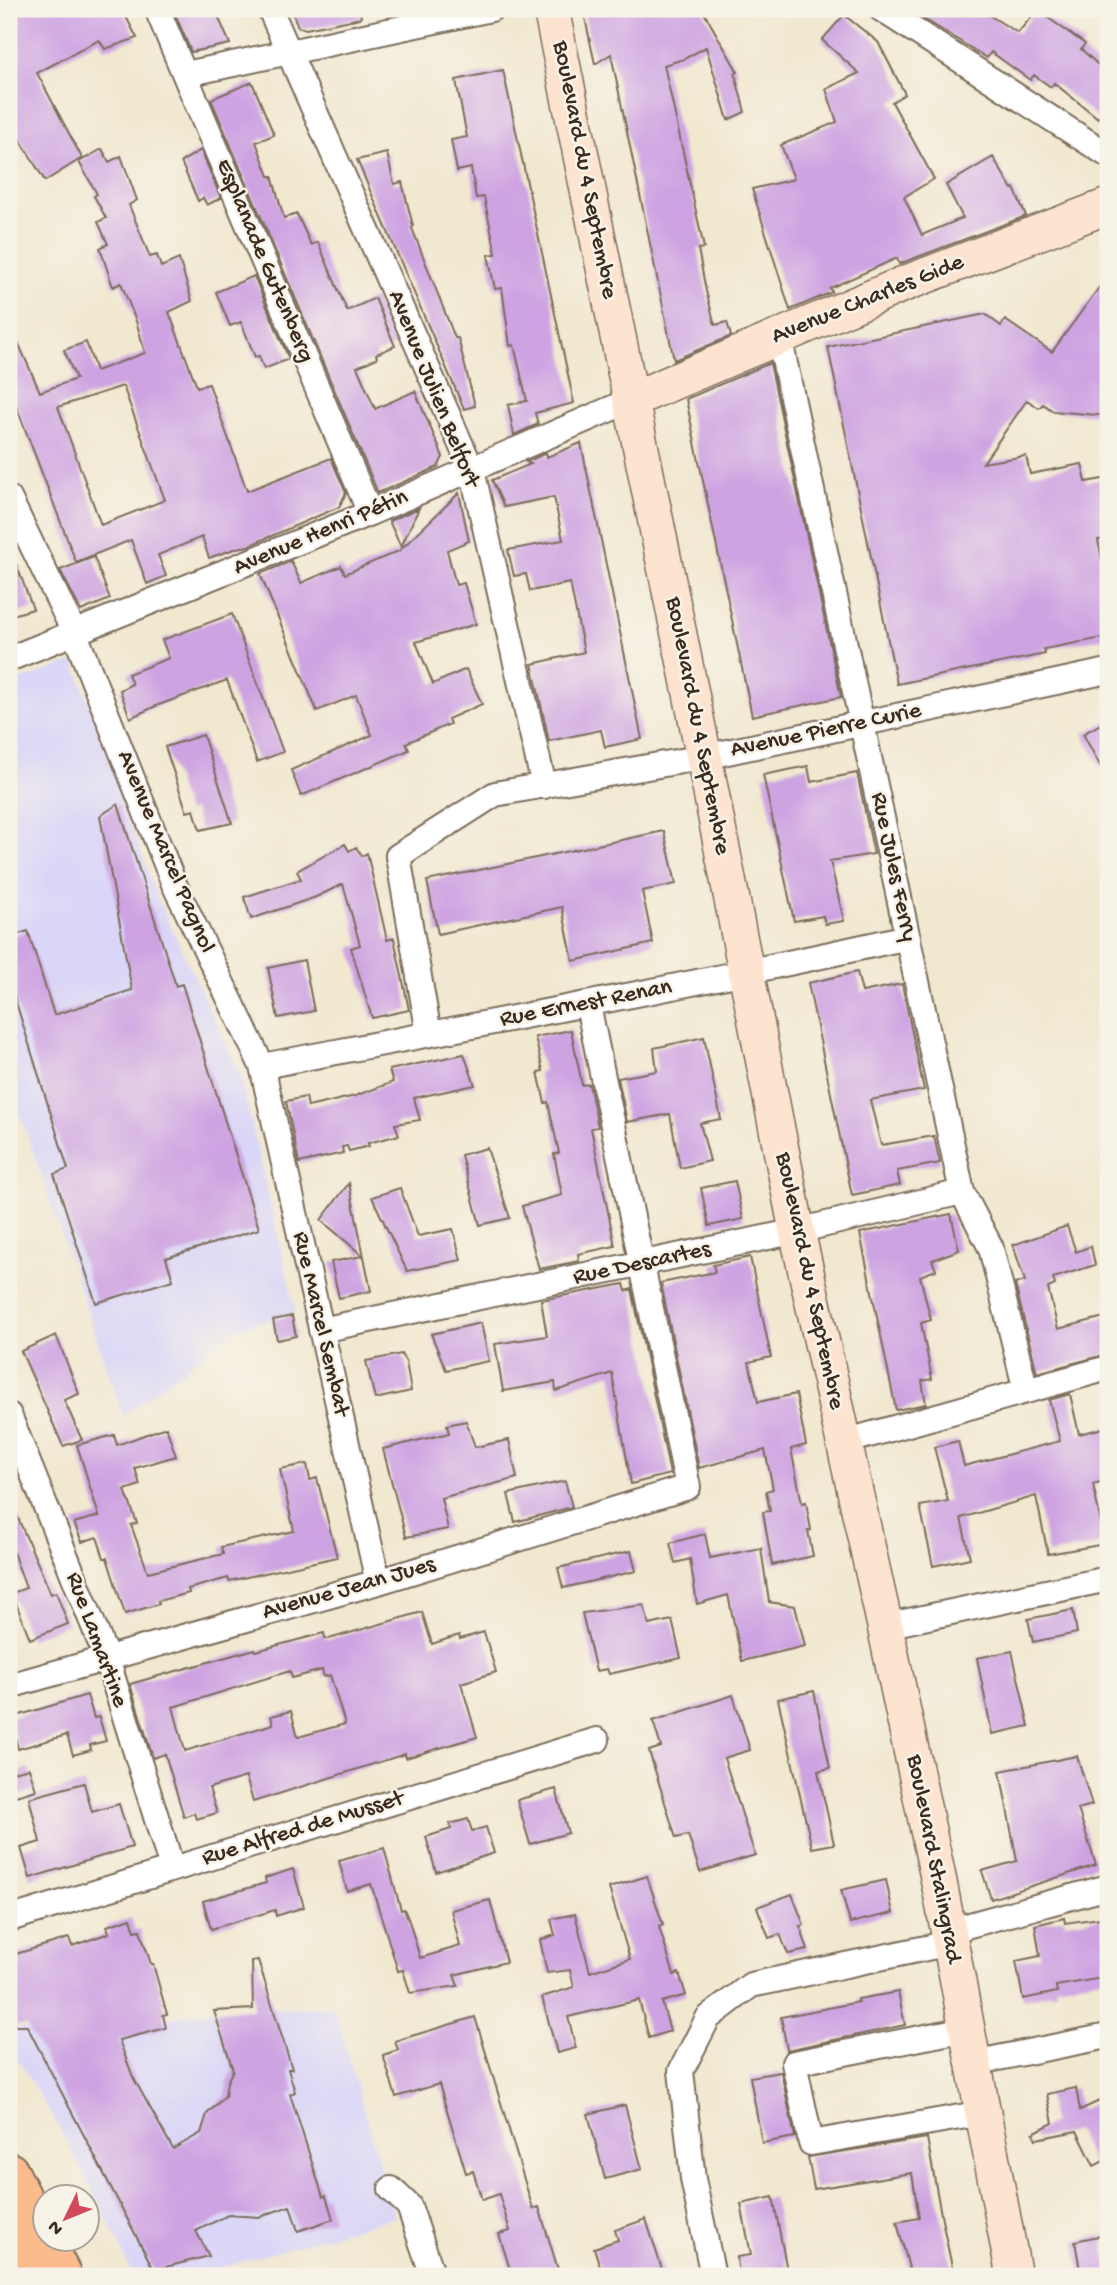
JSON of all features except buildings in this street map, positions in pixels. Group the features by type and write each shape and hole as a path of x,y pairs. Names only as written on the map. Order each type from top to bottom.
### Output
{"main road":[{"path":"9,2172 62,2276"},
{"path":"9,2230 33,2276"}],"street":[{"name":"Esplanade Gutenberg","path":"157,9 370,513"},
{"name":"Avenue Julien Belfort","path":"270,9 472,470 544,786"},
{"path":"186,74 491,9"},
{"name":"Boulevard du 4 Septembre","path":"551,9 704,757 797,1231 844,1442"},
{"path":"881,9 1108,155"},
{"name":"Avenue Charles Gide","path":"631,400 901,285 1108,206"},
{"name":"Rue Jules Ferry","path":"779,336 962,1192 991,1248 1026,1391"},
{"name":"Avenue Henri Pétin","path":"9,659 370,513 631,400"},
{"name":"Avenue Marcel Pagnol","path":"9,498 75,634 174,884 262,1066"},
{"name":"Avenue Pierre Curie","path":"429,1034 398,856 495,794 704,757 1108,671"},
{"name":"Rue Ernest Renan","path":"262,1066 587,1005 908,937"},
{"path":"587,1005 640,1264"},
{"name":"Rue Marcel Sembat","path":"262,1066 378,1582"},
{"name":"Rue Descartes","path":"321,1330 797,1231 962,1192"},
{"name":"Avenue Jean Jues","path":"9,1686 378,1582 688,1487 640,1264"},
{"path":"844,1442 1108,1368"},
{"name":"Rue Lamartine","path":"9,1415 107,1659 172,1868"},
{"name":"Boulevard Stalingrad","path":"844,1442 949,1937 1014,2276"},
{"path":"885,1626 1108,1579"},
{"name":"Rue Alfred de Musset","path":"9,1919 597,1740"},
{"path":"713,2276 693,2179 681,2071 708,2018 751,1985 949,1937 1108,1887"},
{"path":"967,2029 794,2063 811,2143 983,2113"},
{"path":"973,2063 1108,2036"},
{"path":"391,2189 409,2206 433,2276"}],"shaded area":[{"path":"74,661 156,895 240,1074 296,1313 237,1328 123,1416 9,1081 9,685"},
{"path":"334,2007 395,2217 192,2276 132,2276 102,2210 102,2184 89,2184 66,2140 9,2045 9,2029 79,2025 125,2018 171,2018 215,2010"}]}
